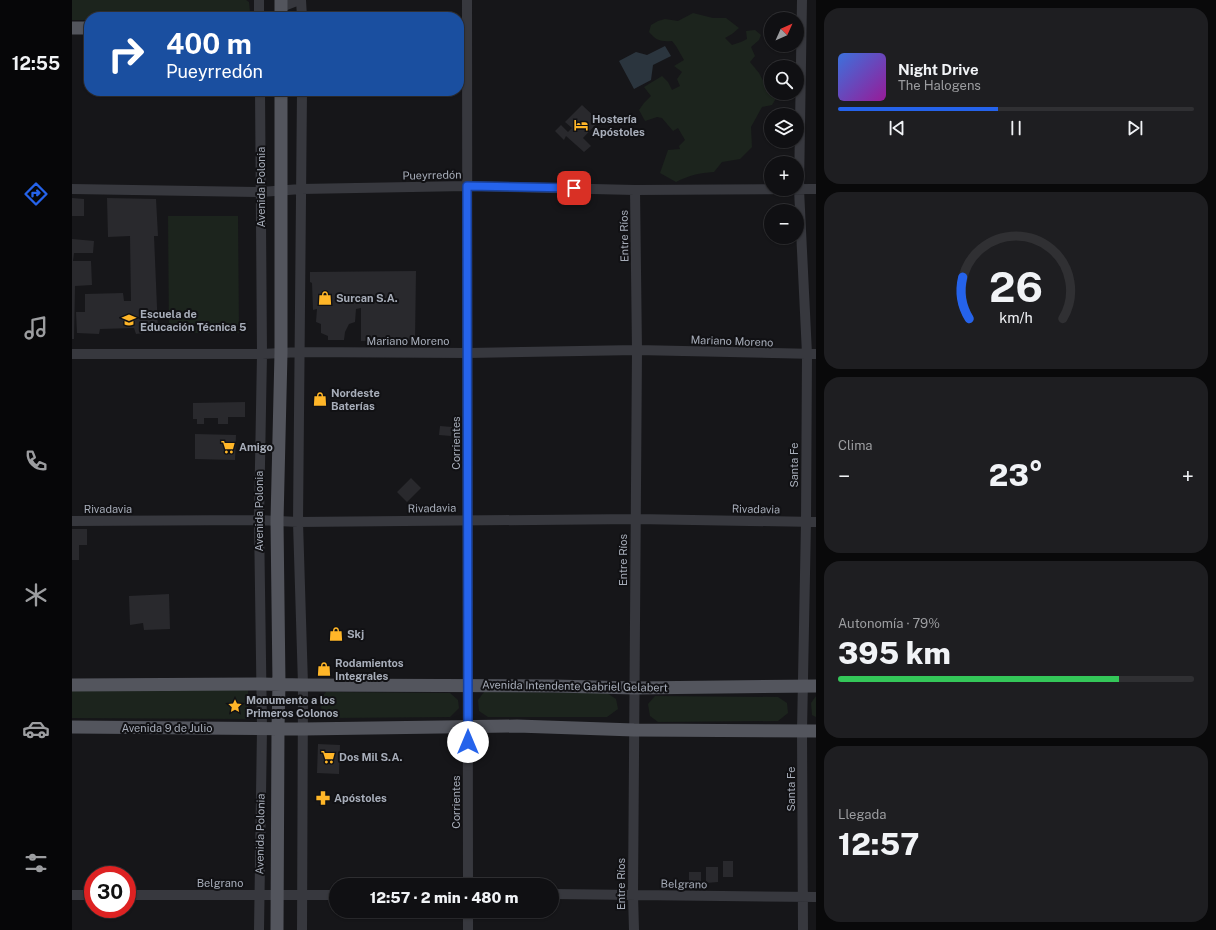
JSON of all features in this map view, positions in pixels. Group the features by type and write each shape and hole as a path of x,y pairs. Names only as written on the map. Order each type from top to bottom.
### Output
{"main road":[{"path":"72,28 84,28"},
{"name":"Avenida Polonia","path":"277,930 279,684 278,521 281,353 281,96"},
{"path":"72,685 261,684"},
{"name":"Avenida Intendente Gabriel Gelabert","path":"261,684 468,685 635,688 809,686"},
{"path":"262,728 303,729 518,726 634,730 816,731"},
{"name":"Avenida 9 de Julio","path":"72,727 262,728"}],"street":[{"path":"259,0 259,12"},
{"path":"279,6 300,0 301,12"},
{"name":"Corrientes","path":"467,0 468,878"},
{"name":"Santa Fe","path":"800,156 802,0"},
{"name":"Avenida Polonia","path":"259,930 262,728 259,520 262,354 260,96"},
{"path":"302,96 298,522 303,685 302,930"},
{"name":"Pueyrredón","path":"72,189 261,192 301,189 467,186 635,190 764,189"},
{"name":"Pueyrredón","path":"804,189 816,189"},
{"name":"Entre Ríos","path":"634,930 637,350 635,190"},
{"name":"Santa Fe","path":"800,196 812,354 809,686 802,731 803,930"},
{"name":"Mariano Moreno","path":"72,354 262,354 300,352 468,353 637,350 812,354"},
{"name":"Rivadavia","path":"72,521 259,520 298,522 636,519 811,522"},
{"name":"Belgrano","path":"559,894 816,897"},
{"path":"72,895 84,895"},
{"name":"Belgrano","path":"136,895 329,895"},
{"path":"468,918 468,930"}],"shaded area":[{"path":"72,0 246,0 249,2 250,12 84,12 84,20 72,20"},
{"path":"693,13 713,18 726,18 739,28 725,38 732,45 747,39 746,31 755,30 761,35 759,40 751,47 755,56 750,62 759,73 764,82 764,100 775,100 772,105 762,107 751,127 752,147 740,159 722,162 714,172 695,175 676,182 660,173 668,150 680,149 679,146 685,140 678,128 673,131 662,118 657,117 645,121 639,110 651,96 644,87 662,76 668,82 672,90 680,86 677,79 682,72 674,66 684,60 676,46 672,41 661,41 656,39 649,32 651,25 658,21 665,19 678,21"},
{"path":"665,46 671,56 653,65 651,80 634,89 619,61 636,52 647,55"},
{"path":"168,216 238,216 239,333 169,333"},
{"path":"248,689 248,719 72,718 72,691"},
{"path":"326,692 450,693 458,700 459,708 450,717 330,718 322,712 320,700"},
{"path":"484,692 607,693 616,699 618,709 607,717 488,717 479,711 478,700"},
{"path":"655,696 778,697 787,703 788,713 778,721 658,722 650,716 648,704"},
{"path":"816,696 816,717 812,715 811,703"}],"building":[{"path":"582,105 599,121 583,138 591,146 584,152 566,136 564,140 555,131 561,125 568,132 572,128 565,122"},
{"path":"72,198 84,199 84,216 72,216"},
{"path":"107,198 156,199 158,236 154,236 158,331 136,334 134,328 100,329 99,334 77,333 76,312 85,312 85,294 123,293 124,301 131,301 130,236 108,237"},
{"path":"72,239 94,241 93,253 74,253 73,261 91,261 92,285 75,286 74,339 72,339"},
{"path":"416,271 415,340 361,341 361,308 356,309 355,322 349,324 345,332 344,340 328,340 328,336 321,333 321,324 316,322 317,309 313,310 310,272"},
{"path":"245,402 245,417 228,417 228,424 218,424 218,418 204,418 204,424 197,424 197,419 193,419 193,403"},
{"path":"440,426 452,427 451,436 439,435"},
{"path":"195,434 236,435 235,460 195,459"},
{"path":"411,478 421,488 407,502 397,492"},
{"path":"72,529 87,529 87,545 79,545 79,560 72,560"},
{"path":"169,594 170,629 144,630 143,623 130,625 129,596"},
{"path":"318,744 340,745 339,774 317,773"},
{"path":"723,861 733,861 733,877 723,877"},
{"path":"706,867 718,867 718,882 706,883"},
{"path":"689,872 701,872 701,883 689,883"}],"place":[{"name":"Hostería Apóstoles","path":"581,125"},
{"name":"Surcan S.A.","path":"325,298"},
{"name":"Escuela de Educación Técnica 5","path":"129,320"},
{"name":"Nordeste Baterías","path":"320,399"},
{"name":"Amigo","path":"228,447"},
{"name":"Skj","path":"336,634"},
{"name":"Rodamientos Integrales","path":"324,669"},
{"name":"Monumento a los Primeros Colonos","path":"235,706"},
{"name":"Dos Mil S.A.","path":"328,757"},
{"name":"Apóstoles","path":"323,798"}],"route":[{"path":"468,742 467,186 574,188"}]}
